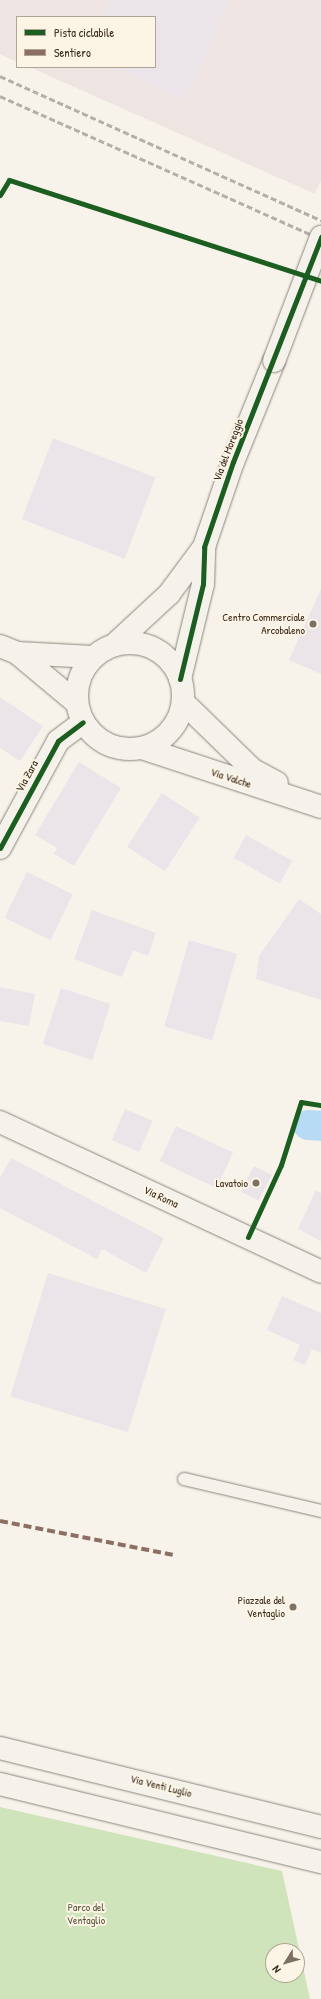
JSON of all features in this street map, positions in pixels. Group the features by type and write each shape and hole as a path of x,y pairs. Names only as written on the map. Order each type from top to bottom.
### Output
{"main road":[{"name":"Via del Moreggio","path":"180,679 203,584 204,547 233,462 274,361 321,237"},
{"name":"Via del Moreggio","path":"114,645 169,594 204,547"},
{"path":"8,650 80,712 91,732 110,746 142,748 170,730 183,702 180,679 173,666 153,648 127,643 114,645 93,657 80,677 80,712"},
{"path":"8,650 93,657"},
{"name":"Via Valche","path":"183,702 253,770 321,807"},
{"name":"Via Zara","path":"0,848 58,741 80,712"},
{"name":"Via Valche","path":"142,748 321,807"},
{"name":"Via Roma","path":"0,1122 321,1272"},
{"name":"Via Venti Luglio","path":"0,1748 176,1789 321,1827"},
{"path":"0,1784 166,1827 321,1862"}],"lane":[{"path":"184,1480 321,1511"}],"shaded area":[{"path":"0,0 321,0 321,180 315,194 31,68 156,68 156,16 16,16 16,62 0,54"}],"green space":[{"name":"Parco del Ventaglio","path":"0,1807 282,1871 298,1943 265,1943 265,1983 305,1983 305,1976 310,1999 0,1999"}],"building":[{"path":"110,0 230,0 186,101 111,68 156,68 156,16 103,16"},
{"path":"53,438 156,477 125,559 22,519"},
{"name":"Centro Commerciale Arcobaleno","path":"321,589 321,674 289,660"},
{"path":"0,697 43,726 20,761 0,748"},
{"path":"79,762 121,788 74,866 54,854 57,848 35,835"},
{"path":"162,793 200,818 165,871 127,847"},
{"path":"246,835 292,861 280,883 233,858"},
{"path":"27,872 73,894 50,940 5,918"},
{"path":"299,899 321,914 321,1000 256,979 259,956"},
{"path":"92,910 156,933 148,956 133,950 122,977 74,959"},
{"path":"189,940 237,954 212,1040 164,1027"},
{"path":"0,987 35,994 29,1026 0,1021"},
{"path":"61,988 110,1004 92,1060 43,1044"},
{"path":"125,1109 153,1121 139,1152 112,1140"},
{"path":"176,1126 233,1153 217,1188 160,1161"},
{"path":"11,1158 164,1238 146,1273 102,1249 97,1259 0,1208 0,1178"},
{"name":"Lavatoio","path":"254,1166 272,1175 259,1201 241,1192"},
{"path":"316,1190 321,1193 321,1241 298,1229"},
{"path":"48,1273 166,1309 128,1432 10,1396"},
{"path":"282,1296 321,1313 321,1353 312,1349 305,1365 293,1360 300,1345 267,1330"}],"waterway":[{"path":"308,1125 321,1126"}],"railway":[{"path":"0,76 321,220"},
{"path":"0,96 321,239"}],"marked path":[{"path":"0,1521 174,1555"}],"cycle path":[{"path":"0,195 9,180 321,281"},
{"path":"180,679 203,584 204,547 233,462 321,237"},
{"path":"0,848 58,741 83,722"},
{"path":"248,1237 281,1165 301,1102 321,1105"}],"place":[{"name":"Centro Commerciale Arcobaleno","path":"313,624"},
{"name":"Lavatoio","path":"256,1183"},
{"name":"Piazzale del Ventaglio","path":"293,1607"}]}
